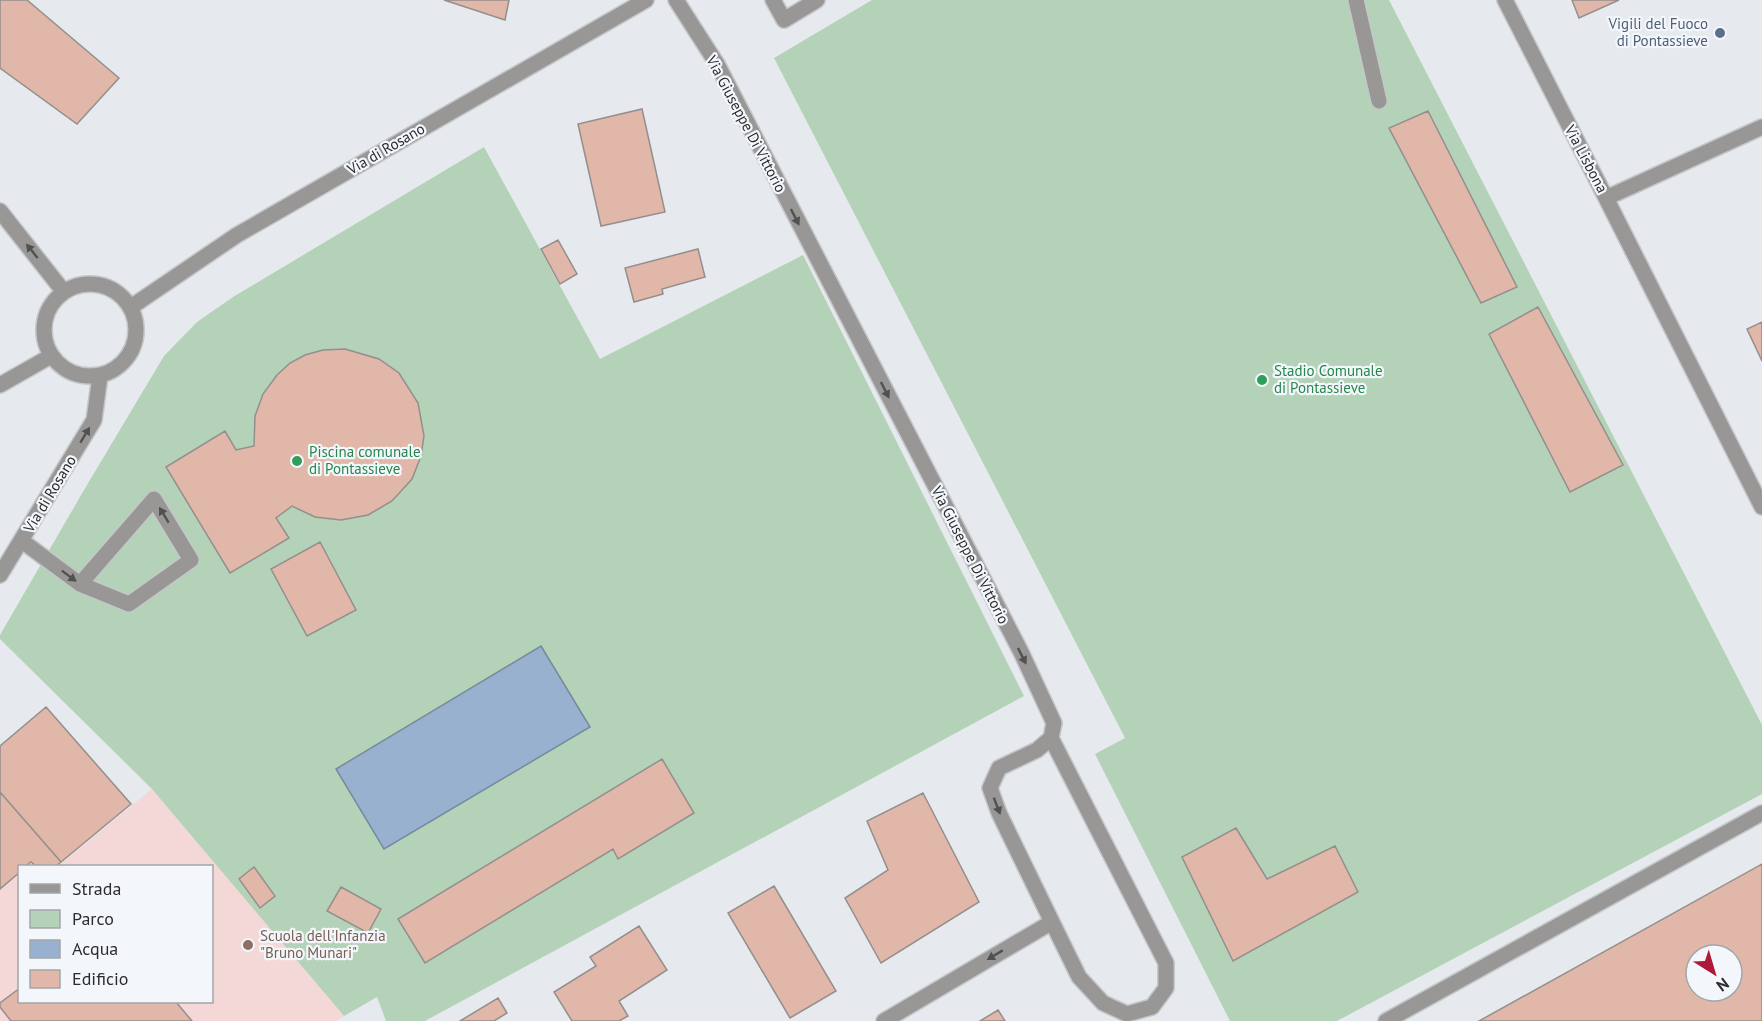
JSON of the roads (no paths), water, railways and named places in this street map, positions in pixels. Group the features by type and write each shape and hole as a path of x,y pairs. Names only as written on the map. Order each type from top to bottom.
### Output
{"street":[{"name":"Via di Rosano","path":"131,307 237,235 646,0"},
{"name":"Via Giuseppe Di Vittorio","path":"676,0 717,64 1021,652 1054,723 1051,738"},
{"path":"773,0 784,20 817,0"},
{"path":"1356,0 1379,101"},
{"name":"Via Lisbona","path":"1505,0 1606,198 1762,127"},
{"path":"1606,198 1762,507"},
{"path":"0,211 64,292"},
{"path":"78,285 106,286 119,293 131,307 137,332 135,344 122,365 100,376 78,375 59,365 46,347 44,324 53,301 78,285"},
{"path":"0,385 51,356"},
{"name":"Via di Rosano","path":"0,575 94,420 100,376"},
{"path":"22,541 80,584 129,604 191,560 154,499 80,584"},
{"path":"1051,738 1166,963 1166,988 1152,1007 1127,1014 1103,1003 1079,977 999,813 990,788 999,768 1037,750 1051,738"},
{"path":"1386,1021 1762,813"},
{"path":"884,1021 1052,922"}],"water":[{"path":"541,646 590,727 384,849 336,769"}],"place":[{"name":"Vigili del Fuoco di Pontassieve","path":"1720,33"},
{"name":"Stadio Comunale di Pontassieve","path":"1262,380"},
{"name":"Piscina comunale di Pontassieve","path":"297,461"},
{"name":"Scuola dell'Infanzia \"Bruno Munari\"","path":"248,945"}]}
